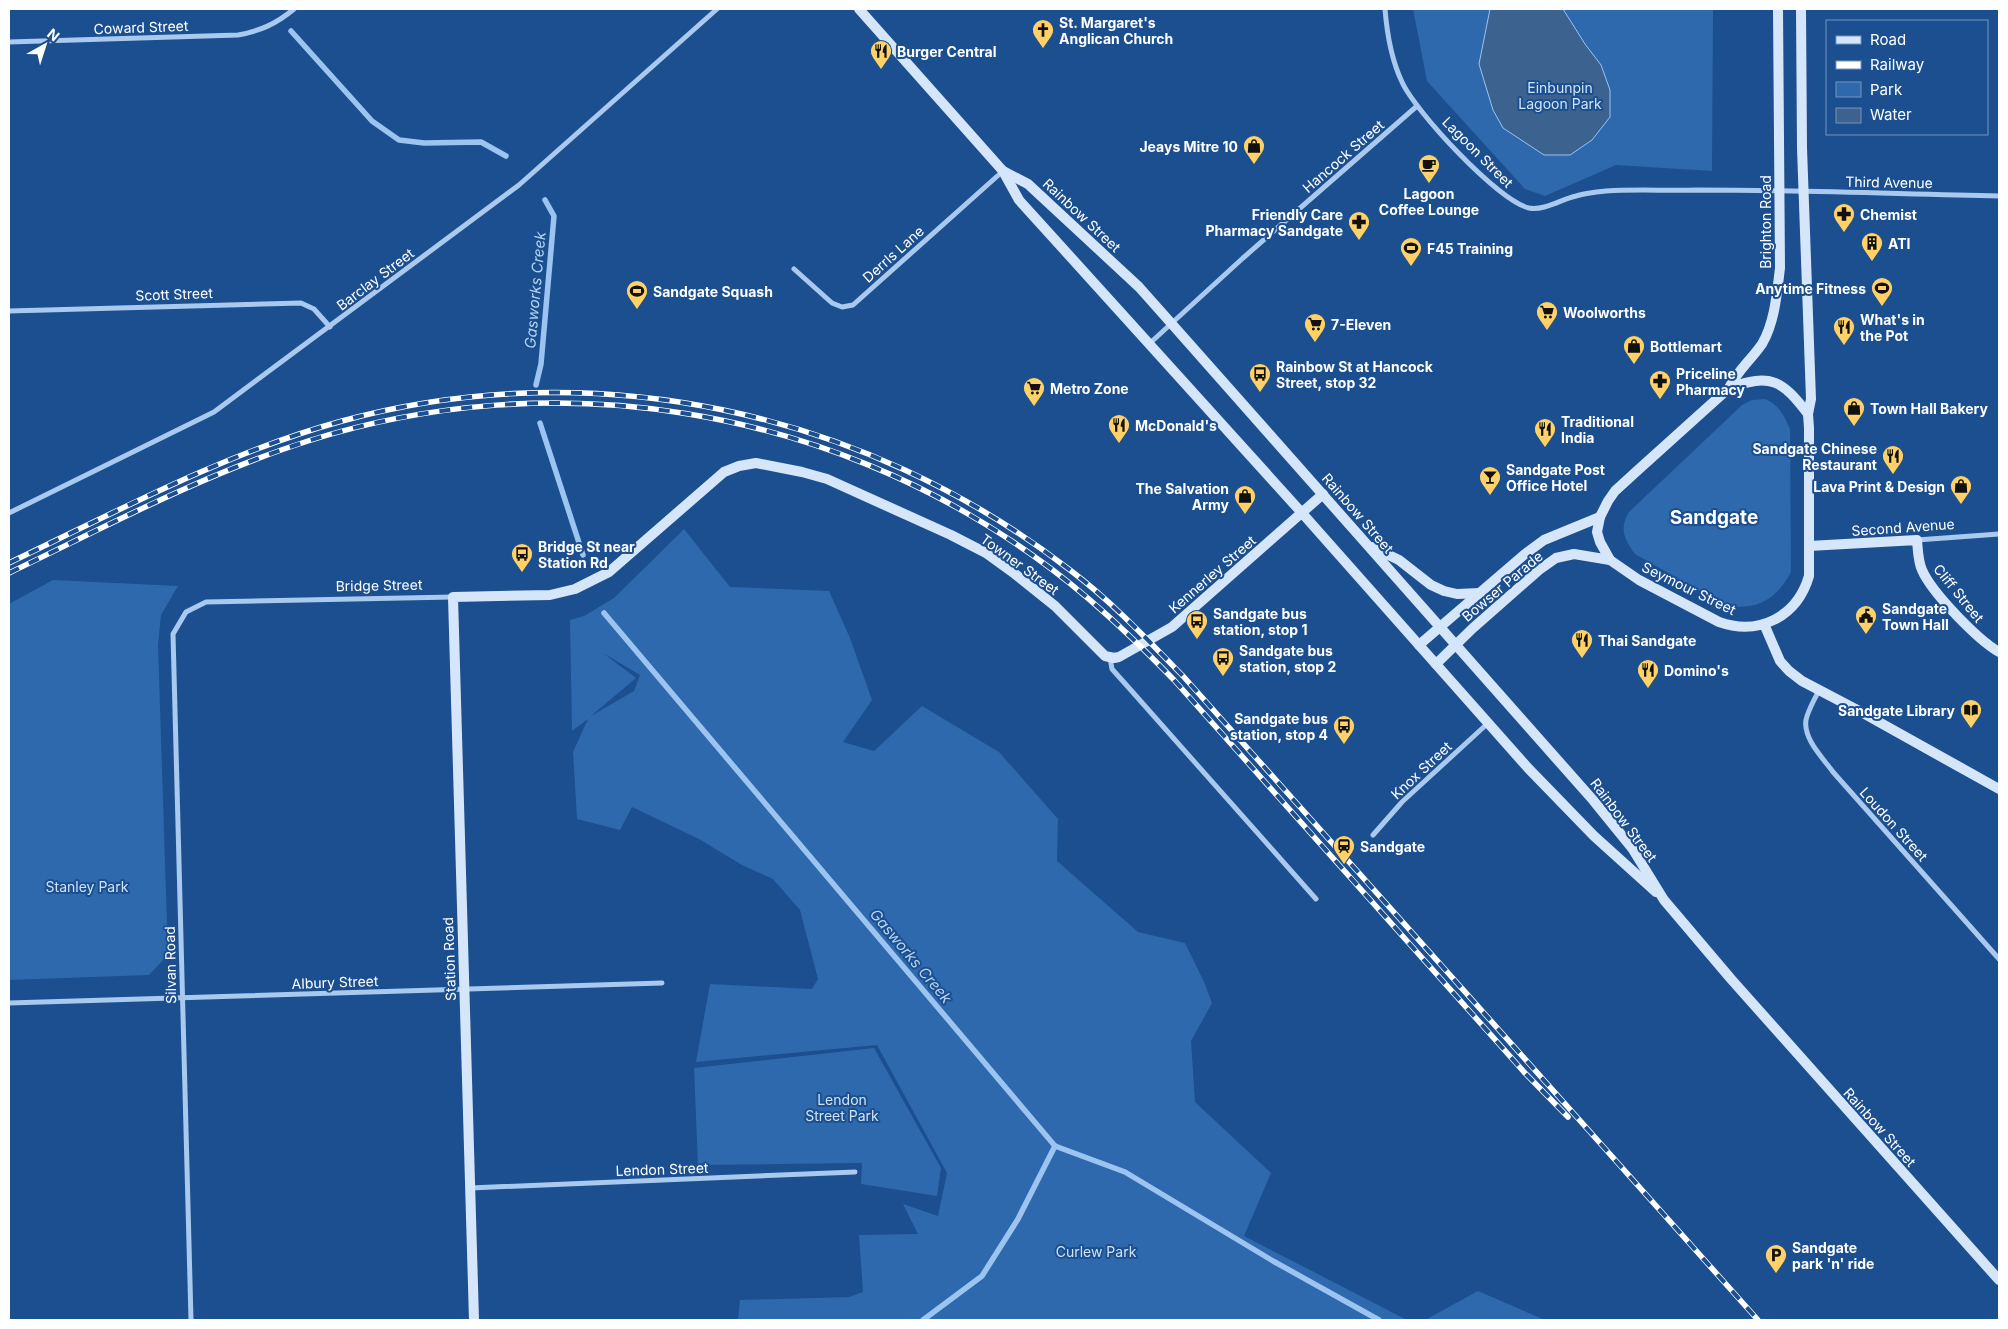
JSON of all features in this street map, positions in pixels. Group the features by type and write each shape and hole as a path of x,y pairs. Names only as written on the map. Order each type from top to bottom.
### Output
{"main road":[{"name":"Rainbow Street","path":"859,9 1003,171 1019,200 1302,513 1487,724 1587,830 1664,900 1775,1030 1999,1280"},
{"name":"Brighton Road","path":"1729,388 1737,373 1752,358 1763,342 1776,297 1780,268 1778,9"},
{"path":"1801,9 1802,148 1811,399 1808,414 1809,576 1799,597 1789,609 1777,618 1764,624 1780,661 1789,671 1819,690 1999,789"},
{"name":"Rainbow Street","path":"1003,171 1028,184 1138,287 1171,323 1520,716 1614,825 1632,848 1664,900"},
{"path":"1610,560 1597,532 1600,517 1615,491 1729,388 1756,379 1773,381 1789,390 1808,414"},
{"name":"Towner Street","path":"575,589 609,572 724,472 739,466 756,463 827,479 952,535 986,553 1056,606 1101,652 1110,658"},
{"name":"Kennerley Street","path":"1110,658 1119,657 1172,627 1323,494"},
{"name":"Bowser Parade","path":"1419,645 1544,540 1600,517"},
{"name":"Second Avenue","path":"1809,546 1917,540"},
{"name":"Cliff Street","path":"1917,540 1919,562 1931,584 1972,631 1999,652"},
{"path":"1367,544 1399,560 1431,585 1444,591 1457,594 1480,593"},
{"name":"Bowser Parade","path":"1436,664 1539,570 1556,558 1574,554 1610,560"},
{"name":"Seymour Street","path":"1610,560 1639,580 1719,622 1748,628 1764,624"},
{"name":"Bridge Street","path":"453,597 550,595 575,589"},
{"name":"Station Road","path":"453,597 474,1320"}],"street":[{"name":"Coward Street","path":"9,42 238,35 256,32 272,25 294,9"},
{"name":"Barclay Street","path":"9,513 214,412 330,328 518,185 717,9"},
{"name":"Lagoon Street","path":"1385,9 1387,32 1402,84 1417,106 1463,157 1494,187 1516,204 1531,208 1543,207 1576,196 1605,191 1779,191"},
{"name":"Hancock Street","path":"1149,344 1417,106"},
{"name":"Derrls Lane","path":"794,269 832,303 842,308 853,305 1003,171"},
{"name":"Third Avenue","path":"1779,191 1999,196"},
{"name":"Scott Street","path":"9,311 301,303 314,310 330,328"},
{"name":"Second Avenue","path":"1917,540 1999,534"},
{"name":"Bridge Street","path":"186,612 206,602 453,597"},
{"name":"Silvan Road","path":"186,612 173,634 191,1320"},
{"name":"Towner Street","path":"1110,658 1112,669 1316,899"},
{"name":"Loudon Street","path":"1819,690 1808,714 1806,726 1816,750 1833,772 1999,959"},
{"name":"Knox Street","path":"1373,835 1402,802 1487,724"},
{"name":"Albury Street","path":"9,1003 662,983"},
{"name":"Lendon Street","path":"470,1188 855,1172"}],"green space":[{"name":"Einbunpin Lagoon Park","path":"1413,9 1713,9 1712,171 1616,165 1545,196 1525,189 1427,81"},
{"path":"1765,399 1774,404 1780,411 1790,429 1791,572 1779,590 1765,601 1748,606 1726,606 1635,554 1624,533 1624,523 1629,512 1742,405 1752,400"},
{"name":"Curlew Park","path":"684,529 730,587 829,591 850,638 872,700 843,742 874,751 922,706 999,752 1058,819 1057,861 1138,932 1185,943 1212,1003 1191,1041 1195,1102 1271,1173 1244,1236 1407,1320 738,1320 740,1300 849,1297 863,1292 859,1235 918,1234 903,1204 938,1216 947,1173 877,1045 696,1062 710,984 812,989 818,979 800,910 773,879 742,865 699,839 632,807 620,830 577,819 573,752 588,719 572,731 570,620 584,616 614,598","holes":["603,653 640,675 634,691 591,716 636,678"]},
{"name":"Stanley Park","path":"53,580 178,586 161,615 158,645 168,955 149,975 9,980 9,604"},
{"name":"Lendon Street Park","path":"874,1048 941,1168 937,1196 861,1184 862,1163 698,1165 694,1068"},
{"path":"1478,1291 1545,1320 1425,1320"}],"water":[{"path":"1490,9 1563,9 1601,65 1610,90 1610,117 1592,140 1570,155 1544,155 1503,128 1493,110 1479,64"}],"waterway":[{"path":"291,31 372,121 399,140 424,143 481,142 506,156"},
{"name":"Gasworks Creek","path":"536,385 541,364 554,216 545,200"},
{"name":"Gasworks Creek","path":"540,423 583,555"},
{"name":"Gasworks Creek","path":"604,613 1055,1146 1125,1172 1273,1261 1379,1320"},
{"name":"Gasworks Creek","path":"923,1320 982,1276 1018,1219 1055,1146"}],"railway":[{"path":"9,563 172,484 256,449 342,421 437,401 533,393 629,396 723,410 816,435 905,470 990,515 1070,570 1100,594 1142,634 1183,676 1758,1320"},
{"path":"9,573 156,502 269,454 308,441 402,417 496,405 591,404 685,414 778,434 868,465 954,506 1035,557 1072,585 1124,631 1174,680 1524,1072 1568,1117"}],"place":[{"name":"St. Margaret's Anglican Church","path":"1043,49"},
{"name":"Burger Central","path":"881,70"},
{"name":"Jeays Mitre 10","path":"1254,165"},
{"name":"Lagoon Coffee Lounge","path":"1429,184"},
{"name":"Chemist","path":"1844,233"},
{"name":"Friendly Care Pharmacy Sandgate","path":"1359,241"},
{"name":"ATI","path":"1872,262"},
{"name":"F45 Training","path":"1411,267"},
{"name":"Anytime Fitness","path":"1882,307"},
{"name":"Sandgate Squash","path":"637,310"},
{"name":"Woolworths","path":"1547,331"},
{"name":"7-Eleven","path":"1315,343"},
{"name":"What's in the Pot","path":"1844,346"},
{"name":"Bottlemart","path":"1634,365"},
{"name":"Rainbow St at Hancock Street, stop 32","path":"1260,393"},
{"name":"Priceline Pharmacy","path":"1660,400"},
{"name":"Metro Zone","path":"1034,407"},
{"name":"Town Hall Bakery","path":"1854,427"},
{"name":"McDonald's","path":"1119,444"},
{"name":"Traditional India","path":"1545,448"},
{"name":"Sandgate Chinese Restaurant","path":"1893,475"},
{"name":"Sandgate Post Office Hotel","path":"1490,496"},
{"name":"Lava Print & Design","path":"1961,505"},
{"name":"The Salvation Army","path":"1245,515"},
{"name":"Bridge St near Station Rd","path":"522,573"},
{"name":"Sandgate Town Hall","path":"1866,635"},
{"name":"Sandgate bus station, stop 1","path":"1197,640"},
{"name":"Thai Sandgate","path":"1582,659"},
{"name":"Sandgate bus station, stop 2","path":"1223,677"},
{"name":"Domino's","path":"1648,689"},
{"name":"Sandgate Library","path":"1971,729"},
{"name":"Sandgate bus station, stop 4","path":"1344,745"},
{"name":"Sandgate","path":"1344,865"},
{"name":"Sandgate park 'n' ride","path":"1776,1274"}],"district":[{"name":"Sandgate","path":"1714,517"}]}
